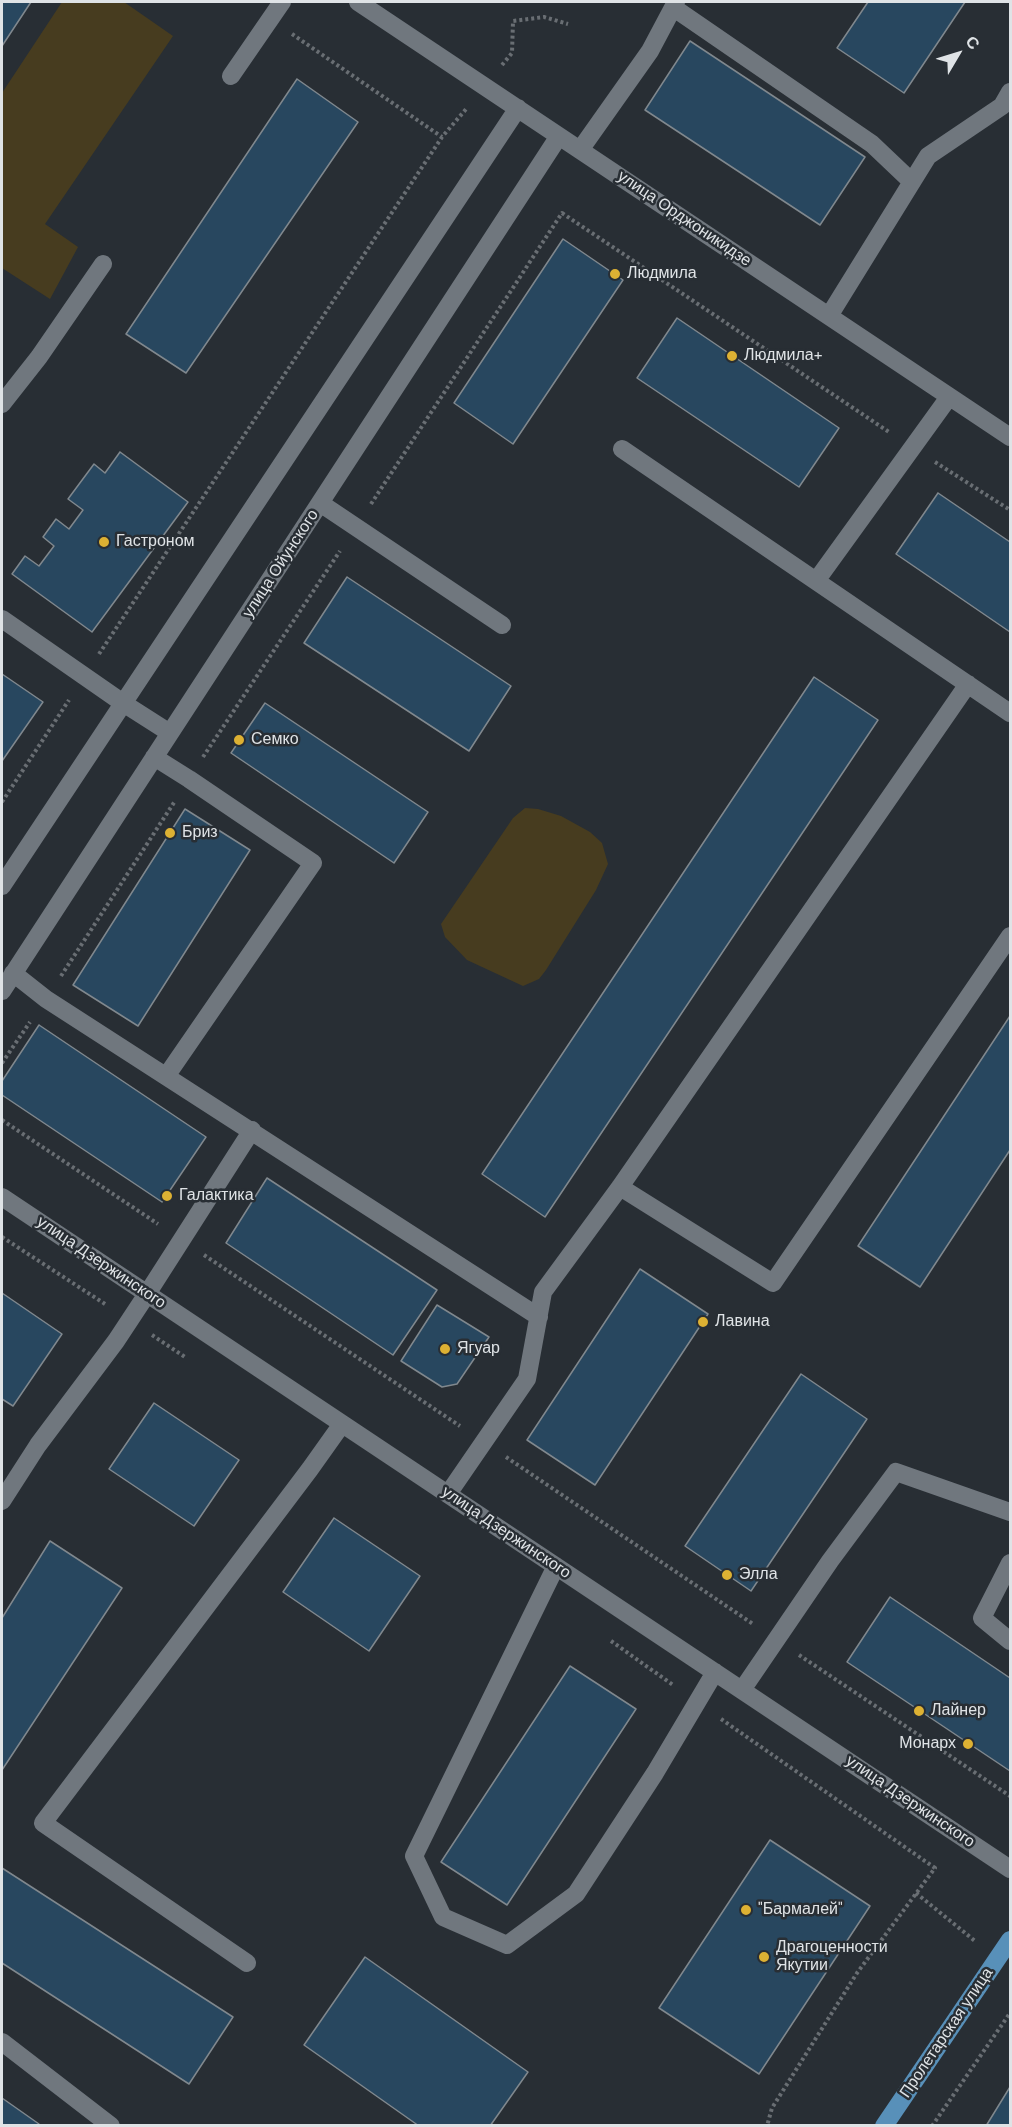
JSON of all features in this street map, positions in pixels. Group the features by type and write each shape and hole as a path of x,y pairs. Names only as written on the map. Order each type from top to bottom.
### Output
{"main road":[{"name":"Пролетарская улица","path":"884,2126 1011,1940"}],"street":[{"path":"231,76 282,2"},
{"name":"улица Орджоникидзе","path":"358,2 1011,437"},
{"path":"580,150 650,51 675,5 872,144 912,182"},
{"path":"829,316 928,156 1002,106 1011,92"},
{"path":"2,886 518,108"},
{"name":"улица Ойунского","path":"2,991 559,136"},
{"path":"2,404 39,357 103,264"},
{"path":"816,581 949,397"},
{"path":"622,449 1011,713"},
{"path":"320,503 502,625"},
{"path":"2,619 170,733"},
{"path":"448,1494 527,1379 543,1292 620,1187 968,684"},
{"path":"154,757 312,863 167,1076"},
{"path":"620,1187 773,1284 1011,936"},
{"path":"13,973 46,999 539,1317"},
{"path":"2,1501 38,1446 116,1341 183,1241 252,1131"},
{"name":"улица Дзержинского","path":"2,1197 1011,1869"},
{"path":"247,1963 43,1823 342,1424"},
{"path":"742,1690 830,1562 896,1472 1011,1512"},
{"path":"1011,1563 982,1618 1011,1641"},
{"path":"556,1566 414,1856 442,1917 507,1945 576,1894 655,1773 715,1672"},
{"path":"2,2042 111,2126"}],"path":[{"path":"2,802 442,137 512,53 513,21 544,16 568,24"},
{"path":"270,19 442,137"},
{"path":"2,1063 562,213 912,447 1011,510"},
{"path":"2,1120 1011,1796"},
{"path":"698,1703 935,1868 857,1974 772,2108 767,2126"},
{"path":"916,1893 999,1958"},
{"path":"932,2126 1011,2013"}],"shaded area":[{"path":"62,2 124,2 173,36 45,224 78,247 50,299 2,268 2,93"},
{"path":"525,808 538,809 561,816 590,832 602,843 608,864 596,890 546,970 539,979 523,986 467,960 445,937 441,924 513,818"}],"building":[{"path":"2,2 31,2 2,46"},
{"path":"868,2 965,2 904,93 837,48"},
{"path":"690,41 865,157 820,225 645,110"},
{"path":"297,79 358,122 186,373 126,334"},
{"path":"563,239 623,280 513,444 454,403"},
{"path":"677,318 839,428 799,487 637,378"},
{"name":"Гастроном","path":"120,452 188,502 92,632 12,574 25,556 39,566 54,546 43,537 56,519 69,529 83,510 68,499 94,464 105,473"},
{"path":"938,493 1010,542 1010,632 896,554"},
{"path":"347,577 511,686 469,751 304,643"},
{"path":"2,674 43,702 2,761"},
{"path":"814,677 878,720 545,1217 482,1174"},
{"path":"265,703 428,812 394,863 231,753"},
{"path":"185,809 250,850 138,1026 73,985"},
{"path":"1010,1016 1010,1150 920,1287 858,1246"},
{"path":"39,1025 206,1137 162,1202 2,1095 2,1081"},
{"path":"267,1178 437,1290 393,1355 226,1243"},
{"path":"640,1269 708,1314 595,1485 527,1440"},
{"path":"2,1293 62,1334 13,1406 2,1399"},
{"name":"Ягуар","path":"437,1305 489,1337 457,1384 442,1387 401,1361"},
{"path":"801,1374 867,1419 751,1591 685,1546"},
{"path":"154,1403 239,1460 194,1526 109,1469"},
{"path":"334,1518 420,1576 369,1651 283,1592"},
{"path":"50,1541 122,1588 2,1770 2,1618"},
{"path":"890,1597 1010,1678 1010,1771 847,1662"},
{"path":"570,1666 636,1709 507,1905 441,1862"},
{"name":"Драгоценности Якутии","path":"770,1840 870,1906 759,2074 659,2008"},
{"path":"2,1868 233,2017 189,2084 2,1963"},
{"path":"365,1957 528,2072 490,2126 419,2126 304,2045"},
{"path":"1010,2087 1010,2126 986,2126"},
{"path":"2,2098 39,2124 38,2126 2,2126"}],"place":[{"name":"Людмила","path":"615,274"},
{"name":"Людмила+","path":"732,356"},
{"name":"Гастроном","path":"104,542"},
{"name":"Семко","path":"239,740"},
{"name":"Бриз","path":"170,833"},
{"name":"Галактика","path":"167,1196"},
{"name":"Лавина","path":"703,1322"},
{"name":"Ягуар","path":"445,1349"},
{"name":"Элла","path":"727,1575"},
{"name":"Лайнер","path":"919,1711"},
{"name":"Монарх","path":"968,1744"},
{"name":"\"Бармалей\"","path":"746,1910"},
{"name":"Драгоценности Якутии","path":"764,1957"}]}
